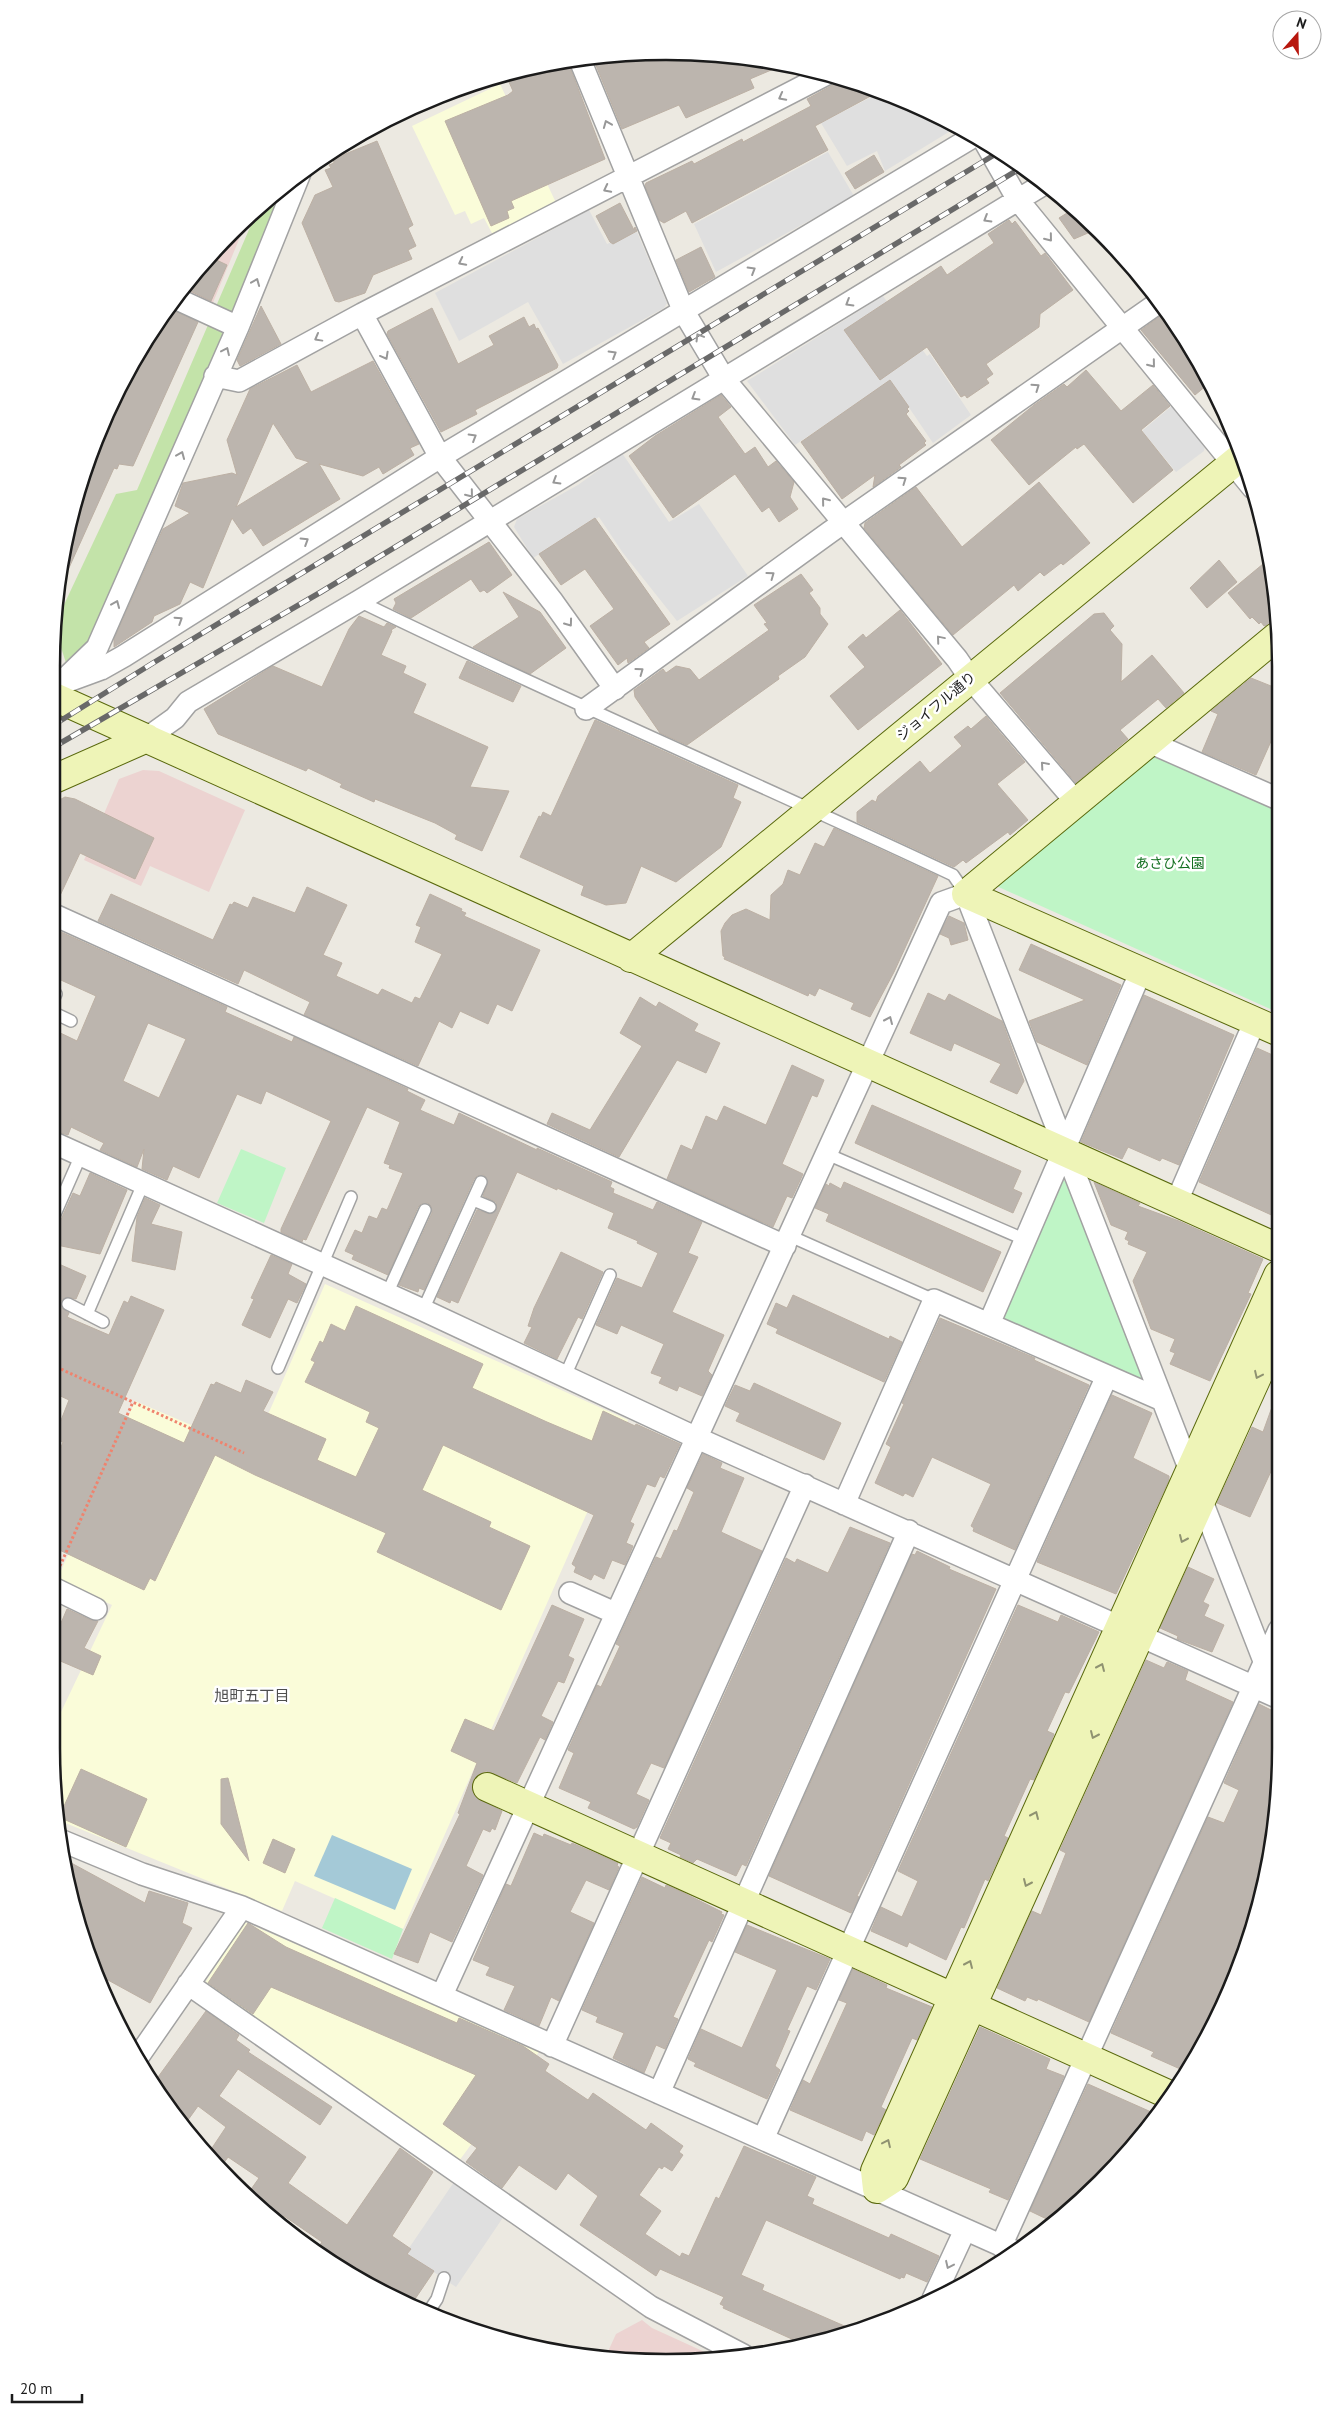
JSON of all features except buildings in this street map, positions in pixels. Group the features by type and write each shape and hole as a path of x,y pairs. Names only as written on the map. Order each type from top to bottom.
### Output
{"street":[{"path":"582,66 684,312 724,379 957,659 970,678 1076,802"},
{"path":"215,376 239,381 362,314 816,79"},
{"path":"60,683 101,668 124,656 440,457 967,140"},
{"path":"993,156 1018,200 1122,327 1235,458"},
{"path":"60,681 74,673 97,648 238,327 294,187"},
{"path":"60,776 148,738 174,718 188,702 359,601 1038,188"},
{"path":"182,302 238,327"},
{"path":"586,709 842,523 1153,306"},
{"path":"362,314 440,457 491,520 616,689"},
{"name":"ジョイフル通り","path":"631,958 1236,461"},
{"path":"442,1995 529,1808 615,1613 869,1065 941,903 966,894 1271,640"},
{"path":"60,700 869,1065 1064,1150 1176,1203 1272,1245"},
{"path":"1149,742 1272,796"},
{"path":"966,894 1266,1026 1176,1203"},
{"path":"966,894 1064,1150 1272,1680"},
{"path":"60,918 787,1241"},
{"path":"989,1324 1140,971"},
{"path":"60,1146 423,1310 697,1438 1272,1694"},
{"path":"877,2189 894,2178 962,2003 1129,1631 1189,1469 1272,1288"},
{"path":"844,1504 934,1300 1162,1400"},
{"path":"1129,1631 1201,1499 1272,1344"},
{"path":"763,2139 1107,1376"},
{"path":"552,2046 805,1485"},
{"path":"659,2093 909,1532"},
{"path":"60,1591 96,1609"},
{"path":"570,1593 615,1613"},
{"path":"1008,2248 1086,2057 1272,1646"},
{"path":"487,1788 1165,2093"},
{"path":"68,1843 142,1874 242,1907 1007,2249"},
{"path":"142,2052 242,1907"},
{"path":"188,1984 652,2307 734,2350"},
{"path":"937,2290 964,2230"}],"lane":[{"path":"359,601 586,709 953,874 966,894"},
{"path":"60,1016 71,1021"},
{"path":"827,1154 1026,1240"},
{"path":"60,1203 81,1155"},
{"path":"423,1310 481,1182"},
{"path":"86,1314 143,1184"},
{"path":"278,1368 352,1197"},
{"path":"473,1200 490,1208"},
{"path":"387,1294 424,1210"},
{"path":"787,1241 934,1300"},
{"path":"565,1376 610,1275"},
{"path":"68,1304 103,1322"},
{"path":"432,2307 437,2299 444,2278"}],"path":[{"path":"60,1369 244,1453"},
{"path":"60,1566 133,1402"}],"shaded area":[{"path":"500,84 558,207 494,237 484,218 471,224 465,211 455,215 412,126"},
{"path":"873,96 898,106 950,131 885,171 877,151 847,166 821,123"},
{"path":"828,152 854,196 716,272 694,224"},
{"path":"589,210 607,244 637,232 667,303 664,308 563,364 528,302 459,341 435,293"},
{"path":"242,232 212,305 187,294 210,266"},
{"path":"883,296 927,356 930,354 971,415 933,443 891,381 795,445 747,381"},
{"path":"1173,405 1205,445 1204,451 1176,472 1142,431"},
{"path":"622,453 669,522 699,504 748,576 677,621 623,553 599,517 533,558 514,527 517,519 578,485"},
{"path":"143,770 159,771 245,810 209,892 150,866 141,886 84,860 119,779"},
{"path":"325,1284 628,1420 403,1929 295,1881 282,1911 65,1823 61,1788 60,1714 112,1605 60,1581 60,1573 135,1401 252,1451"},
{"path":"244,1922 541,2049 459,2161 205,1983"},
{"path":"454,2182 504,2216 456,2287 407,2254 411,2249 409,2248"},
{"path":"642,2320 652,2328 707,2353 666,2354 608,2351 616,2334"}],"green space":[{"path":"292,189 86,652 67,666 60,646 63,607 116,494 137,490 252,223"},
{"name":"あさひ公園","path":"1157,755 1272,807 1272,1010 994,885 1150,756"},
{"path":"241,1149 286,1168 264,1223 217,1203"},
{"path":"1058,1178 1069,1183 1151,1384 1005,1325 1000,1316"},
{"path":"335,1898 403,1929 392,1959 322,1928"}],"water":[{"path":"332,1835 412,1869 395,1910 314,1876"}],"railway":[{"path":"60,721 993,156"},
{"path":"60,743 321,592 1016,171"}],"district":[{"name":"旭町五丁目","path":"252,1696"}]}
